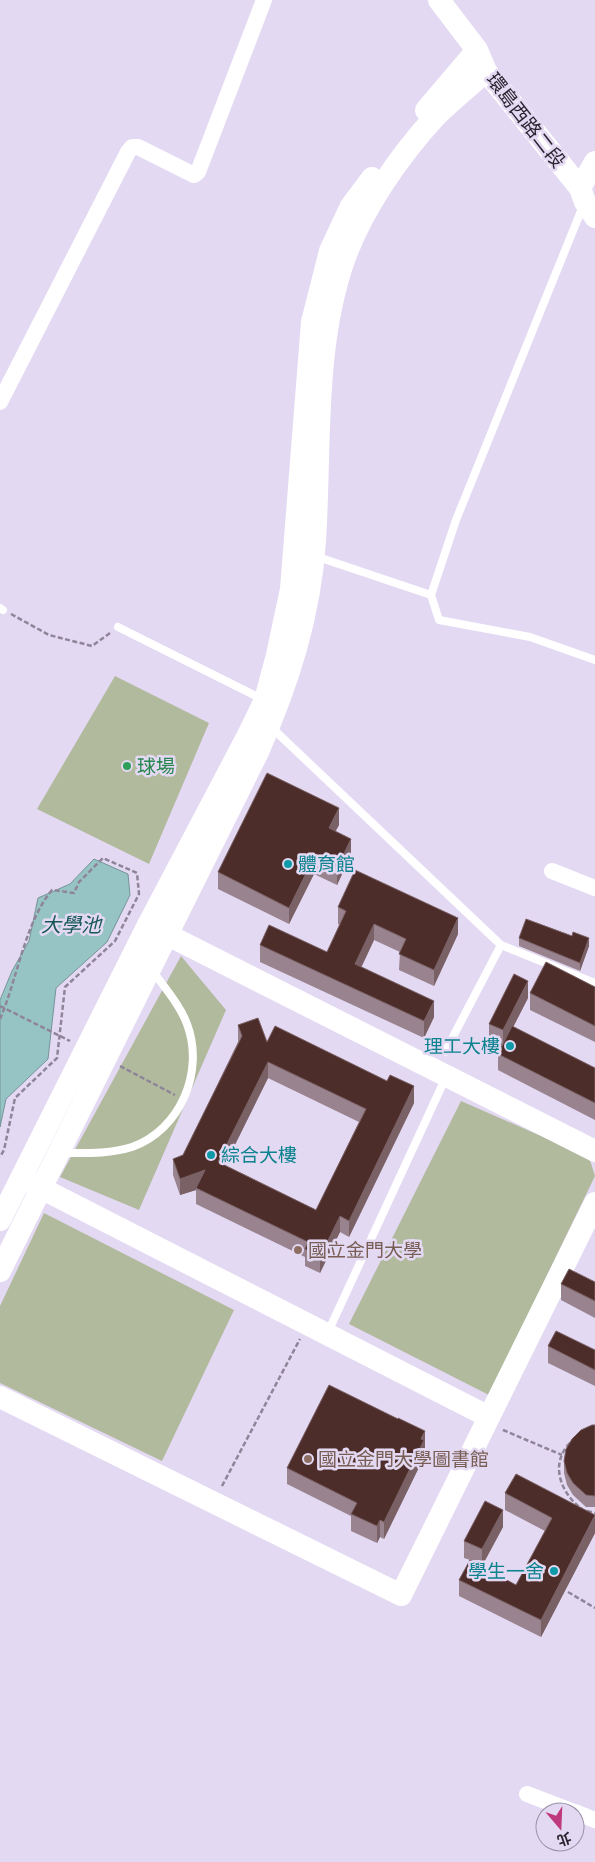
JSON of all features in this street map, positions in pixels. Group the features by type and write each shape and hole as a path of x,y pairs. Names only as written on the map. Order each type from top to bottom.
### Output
{"street":[{"path":"0,402 132,147 138,147 194,175 198,172 264,0"},
{"name":"環島西路二段","path":"440,0 477,50 486,72 589,199"},
{"path":"0,1271 31,1183 158,929 265,700 291,589 312,322 330,251 352,206 403,137 477,50"},
{"path":"0,1220 59,1153 151,968 158,929 270,726 288,682 303,626 313,555 326,337 332,298 345,258 375,196 397,164 435,117 486,72"},
{"path":"589,199 595,162"},
{"path":"552,871 595,888"},
{"path":"158,929 595,1151"},
{"path":"31,1183 489,1417"},
{"path":"0,1397 401,1595 595,1203"},
{"path":"527,1794 548,1802"}],"lane":[{"path":"589,199 456,520 431,595 439,620 530,637 595,660"},
{"path":"313,555 431,595"},
{"path":"118,627 265,700"},
{"path":"270,726 501,945 595,983"},
{"path":"445,1052 501,945"},
{"path":"59,1153 101,1152 132,1147 160,1131 180,1107 191,1080 194,1052 187,1024 151,968"},
{"path":"317,1329 446,1076"}],"path":[{"path":"2,609 49,635 92,646 118,627"},
{"path":"0,1019 29,933 46,897 52,890 74,892 79,882 103,858 137,873 139,894 115,941 65,987 57,1058 15,1098 4,1150 0,1158"},
{"path":"0,1006 55,1033"},
{"path":"121,1067 174,1094"},
{"path":"213,1502 317,1329"},
{"path":"489,1417 503,1431 563,1456"},
{"path":"572,1441 567,1446 560,1460 559,1475 563,1490 572,1502 584,1510 595,1513"},
{"path":"568,1592 595,1608"}],"shaded area":[{"name":"球場","path":"115,676 209,723 149,864 37,809"},
{"path":"181,956 226,1010 139,1210 60,1177"},
{"path":"461,1101 589,1157 595,1176 489,1395 349,1324"},
{"path":"44,1213 234,1310 162,1461 0,1383 0,1306"}],"water":[{"name":"大學池","path":"94,859 128,874 130,895 107,942 56,988 48,1059 6,1099 0,1127 0,1000 12,971 29,941 38,898 70,884"}],"building":[{"name":"體育館","path":"267,773 339,808 329,828 351,839 337,868 314,857 289,908 218,872"},
{"path":"355,870 458,918 434,970 399,954 406,939 374,924 355,964 434,1001 424,1021 260,945 269,925 327,952 346,911 338,907"},
{"path":"526,919 572,936 573,932 589,938 580,963 519,938"},
{"path":"546,962 595,987 595,1026 530,993"},
{"path":"514,974 528,981 503,1030 489,1024"},
{"name":"綜合大樓","path":"258,1018 267,1042 275,1026 387,1081 390,1075 414,1086 349,1221 340,1216 320,1257 305,1249 308,1242 196,1188 205,1170 180,1179 173,1159 183,1155 242,1036 238,1025","holes":["268,1062 366,1109 316,1210 218,1162"]},
{"path":"512,1026 595,1068 595,1103 498,1054"},
{"path":"569,1269 595,1282 595,1301 561,1284"},
{"path":"556,1331 595,1350 595,1370 548,1346"},
{"path":"329,1385 425,1431 421,1439 424,1440 384,1522 380,1520 377,1526 351,1514 357,1503 287,1468"},
{"path":"595,1425 595,1496 586,1495 573,1483 567,1473 564,1461 566,1449 572,1439 581,1430"},
{"path":"516,1474 595,1515 541,1620 459,1580 470,1560 516,1585 552,1518 505,1493"},
{"path":"485,1501 503,1510 482,1549 464,1541"}],"place":[{"name":"球場","path":"127,766"},
{"name":"體育館","path":"288,864"},
{"name":"理工大樓","path":"510,1046"},
{"name":"綜合大樓","path":"211,1155"},
{"name":"國立金門大學","path":"298,1250"},
{"name":"國立金門大學圖書館","path":"308,1459"},
{"name":"學生一舍","path":"554,1571"}]}
